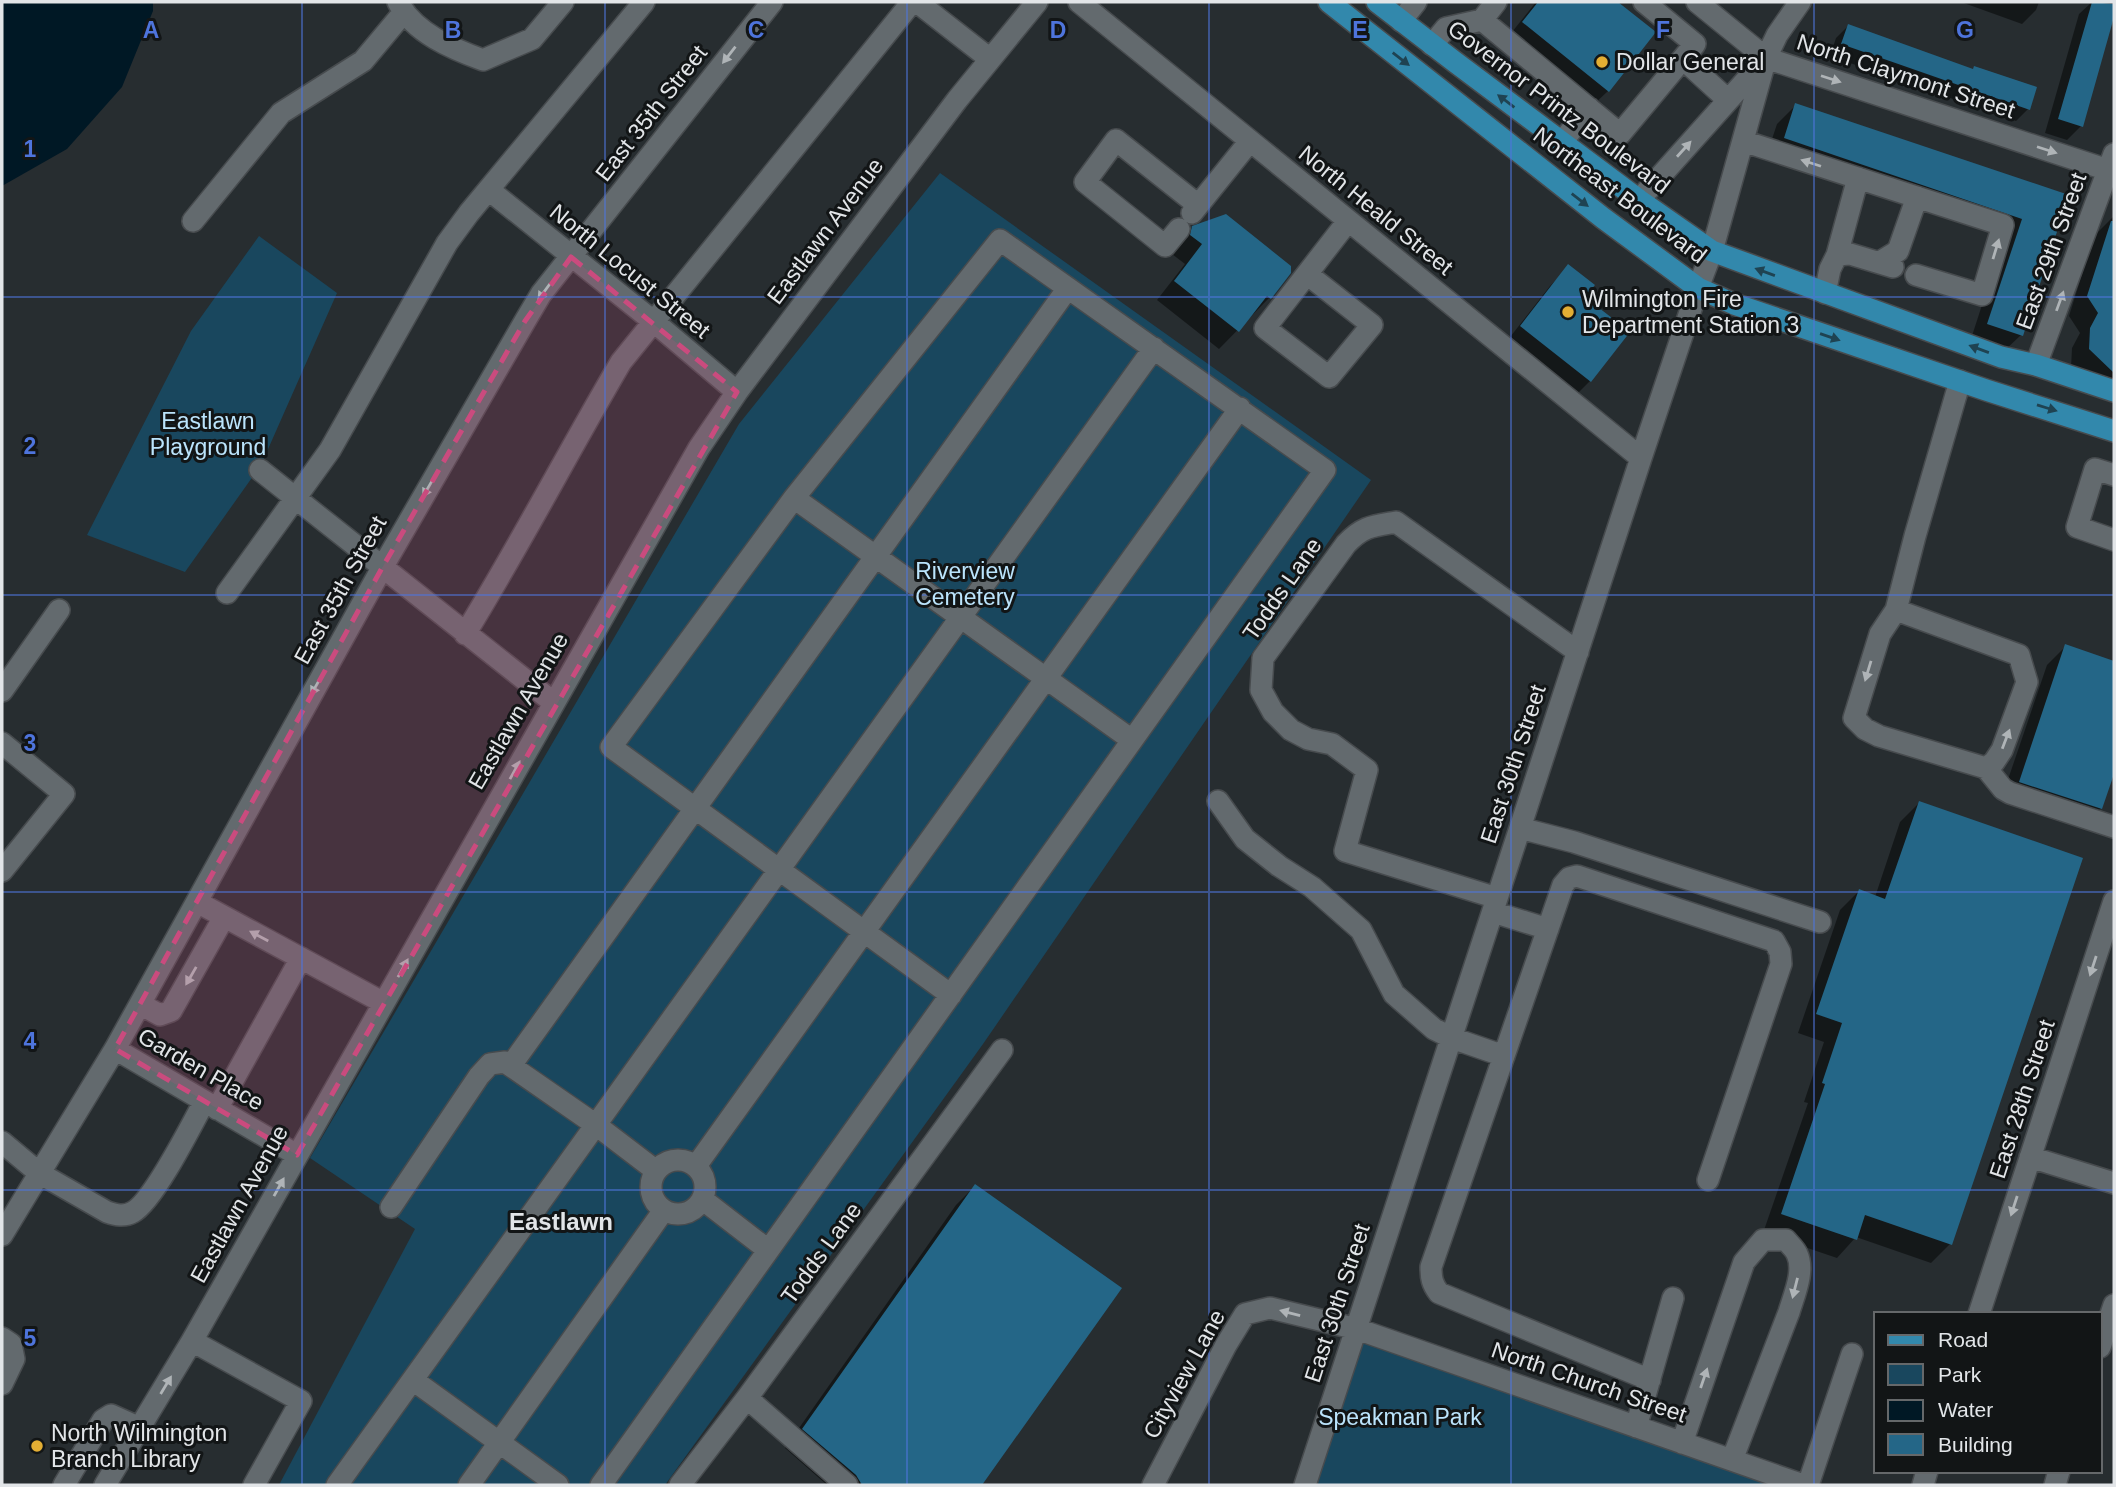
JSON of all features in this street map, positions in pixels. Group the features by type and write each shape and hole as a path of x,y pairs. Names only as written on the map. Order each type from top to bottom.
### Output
{"main road":[{"name":"Northeast Boulevard","path":"1329,2 1602,218 1698,288 1734,304 2114,430"},
{"name":"Governor Printz Boulevard","path":"1377,2 1639,200 1712,251"},
{"name":"Northeast Boulevard","path":"1712,251 2000,357 2036,365 2114,391"}],"street":[{"path":"193,221 281,113 363,61 401,7 444,46 483,61 532,39 563,2"},
{"path":"227,593 330,450 435,262 469,213 643,2"},
{"name":"East 35th Street","path":"2,1235 115,1049 382,568 541,294 772,2"},
{"path":"465,634 501,576 621,362 915,2 990,59"},
{"name":"Eastlawn Avenue","path":"105,1485 192,1341 699,448 737,392 990,59 1037,2"},
{"name":"North Heald Street","path":"1079,2 1641,458"},
{"path":"1401,21 1416,2"},
{"path":"1433,45 1447,28 1482,20 1496,2"},
{"path":"1482,20 1620,134 1695,44 1644,2"},
{"name":"North Claymont Street","path":"1697,2 1766,58 2112,165"},
{"path":"1639,200 1766,58 1777,35 1800,2"},
{"name":"East 30th Street","path":"1305,1485 1641,458 1712,251 1766,58"},
{"path":"1682,59 1728,100"},
{"path":"1562,142 1589,108"},
{"path":"1189,216 1116,140 1084,182 1165,246 1250,141"},
{"path":"1743,141 2003,225 1982,295 1916,275"},
{"name":"East 29th Street","path":"2036,365 2112,165"},
{"path":"1825,293 1858,178"},
{"name":"North Locust Street","path":"489,191 653,321 737,392"},
{"path":"1837,255 1850,254 1887,265 1899,251 1917,197"},
{"path":"1307,274 1372,325 1329,377 1265,328 1348,220"},
{"path":"601,1485 768,1250 951,995 1325,470 1000,240 794,498 611,747 951,995"},
{"path":"512,1064 1068,288"},
{"path":"337,1485 1154,348"},
{"path":"1960,381 1896,610 1880,634 1854,718 1865,729 1878,736 1986,768 2003,789 2010,793 2114,827"},
{"path":"696,1166 1240,408"},
{"path":"2114,475 2095,469 2077,527 2114,540"},
{"path":"260,470 553,702"},
{"path":"794,498 1132,740"},
{"name":"Todds Lane","path":"1495,905 1346,851 1367,770 1332,744 1308,739 1291,730 1273,712 1261,690 1263,658 1357,531 1396,522 1578,652"},
{"path":"2,691 59,610"},
{"path":"1896,610 2019,655 2027,682 2002,750 1986,768"},
{"path":"2,743 64,794 2,871"},
{"path":"1218,800 1245,839 1311,887 1361,930 1394,994 1434,1029 1452,1038 1504,1055"},
{"path":"1520,828 1574,842 1819,922"},
{"path":"1650,1380 1439,1293 1433,1286 1432,1267 1563,885 1569,878 1577,876 1774,941 1780,952 1781,964 1708,1180"},
{"name":"East 28th Street","path":"1980,1312 2114,901"},
{"path":"197,902 384,1003"},
{"path":"1495,905 1548,929"},
{"path":"140,1004 160,1015 171,1012 224,917"},
{"path":"2,1142 39,1173 107,1212 118,1216 130,1214 148,1198 211,1105 301,958"},
{"name":"Garden Place","path":"115,1049 297,1155"},
{"name":"Todds Lane","path":"680,1485 1002,1051"},
{"path":"391,1208 479,1076 490,1064 512,1064 655,1171"},
{"path":"2030,1157 2114,1182"},
{"path":"679,1159 696,1166 705,1182 702,1199 690,1211 681,1214 664,1210 652,1197 651,1179 655,1171 662,1164 679,1159"},
{"path":"702,1199 768,1250"},
{"path":"468,1485 664,1210"},
{"path":"1682,1443 1744,1262 1763,1240 1786,1240 1797,1255 1800,1269 1789,1312 1732,1460"},
{"path":"1636,1427 1674,1297"},
{"path":"2102,1341 2114,1305"},
{"name":"Cityview Lane","path":"1153,1485 1245,1314 1270,1308 1357,1329"},
{"name":"North Church Street","path":"1357,1329 1805,1485"},
{"path":"2,1338 11,1344 14,1359 2,1384"},
{"path":"192,1341 301,1401 254,1485"},
{"path":"1805,1485 1852,1354"},
{"path":"413,1380 558,1485"},
{"path":"747,1398 847,1485"},
{"path":"64,1485 103,1420 111,1415 139,1428"}],"highlighted area":[{"path":"571,257 737,392 297,1155 115,1049 382,568 525,321"}],"green space":[{"name":"Riverview Cemetery","path":"940,173 1371,480 983,1044 665,1485 279,1485 415,1229 310,1158 739,424"},
{"name":"Eastlawn Playground","path":"259,236 337,293 261,465 185,572 87,535 191,331"},
{"name":"Speakman Park","path":"1357,1329 1803,1485 1305,1485"}],"water":[{"path":"2,2 153,2 153,11 122,87 67,149 2,186"}],"building":[{"name":"Dollar General","path":"1538,2 1618,2 1656,32 1609,92 1522,22"},
{"path":"2092,2 2114,4 2114,17 2083,127 2058,119"},
{"path":"1848,24 1973,69 1974,66 2037,87 2030,110 1841,44"},
{"path":"1795,103 2069,195 2023,336 1987,324 2022,219 1784,138"},
{"path":"1226,214 1291,266 1291,273 1271,299 1267,296 1239,332 1174,281 1202,244 1190,235 1192,226"},
{"path":"2111,221 2114,221 2114,373 2089,349 2090,328 2098,313 2087,296"},
{"name":"Wilmington Fire Department Station 3","path":"1568,264 1595,285 1585,297 1630,332 1591,382 1520,326"},
{"path":"2065,644 2114,661 2114,774 2102,809 2019,782"},
{"path":"1919,801 2083,858 1952,1245 1865,1215 1857,1240 1781,1214 1825,1084 1822,1083 1842,1023 1816,1014 1859,889 1885,899"},
{"path":"975,1184 1122,1288 982,1485 862,1485 856,1475 802,1429"}],"place":[{"name":"Dollar General","path":"1602,62"},
{"name":"Wilmington Fire Department Station 3","path":"1568,312"},
{"name":"North Wilmington Branch Library","path":"37,1446"}],"district":[{"name":"Eastlawn","path":"561,1222"}]}
